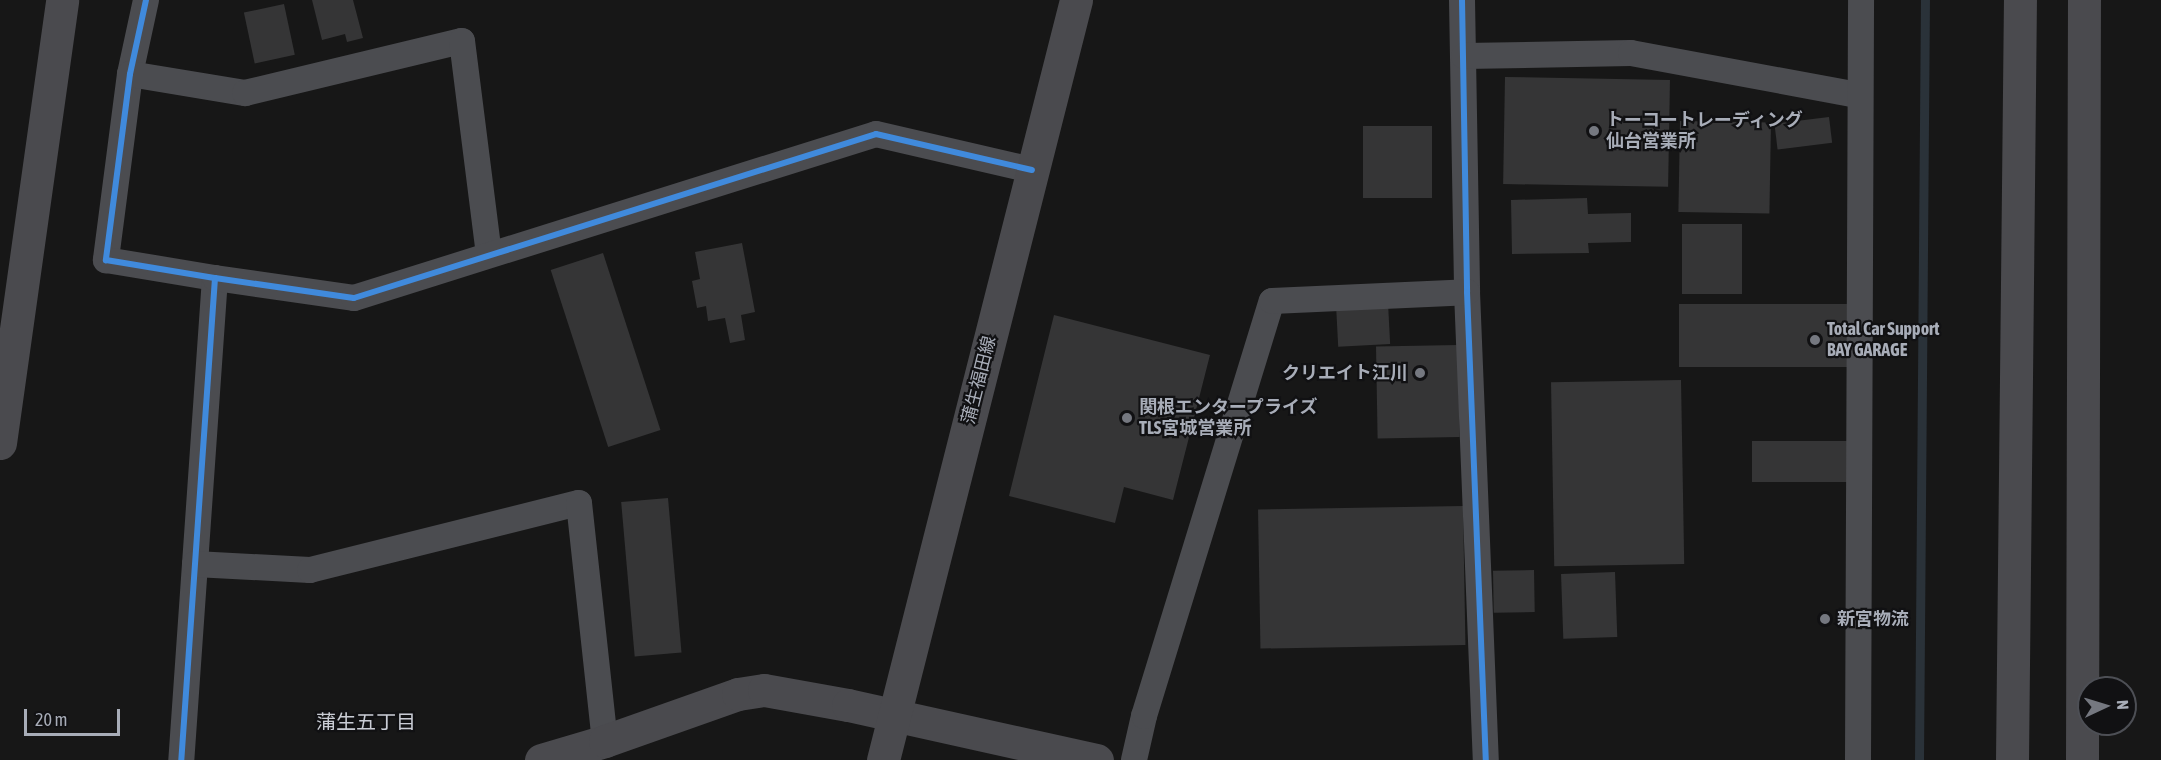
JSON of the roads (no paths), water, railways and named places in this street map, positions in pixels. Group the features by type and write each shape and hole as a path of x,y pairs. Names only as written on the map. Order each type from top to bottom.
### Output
{"street":[{"path":"0,443 62,0"},
{"path":"146,0 130,74 106,260 354,298 876,134 1032,170"},
{"name":"蒲生福田線","path":"883,760 1076,0"},
{"path":"1462,0 1467,292 1486,760"},
{"path":"1858,760 1858,95 1861,0"},
{"path":"2012,760 2020,0"},
{"path":"2082,760 2084,0"},
{"path":"130,74 245,93 462,41 489,254"},
{"path":"1464,56 1631,53 1858,95"},
{"path":"181,760 215,278"},
{"path":"1134,760 1144,716 1272,301 1467,292"},
{"path":"195,564 310,570 579,503 605,741"},
{"path":"541,760 605,741 738,694 764,690 789,693 1097,760"}],"waterway":[{"path":"1919,760 1925,0"}],"place":[{"name":"トーコートレーディング 仙台営業所","path":"1594,131"},
{"name":"Total Car Support BAY GARAGE","path":"1815,340"},
{"name":"クリエイト江川","path":"1420,373"},
{"name":"関根エンタープライズ TLS宮城営業所","path":"1127,418"},
{"name":"新宮物流","path":"1825,619"}],"district":[{"name":"蒲生五丁目","path":"366,721"}]}
